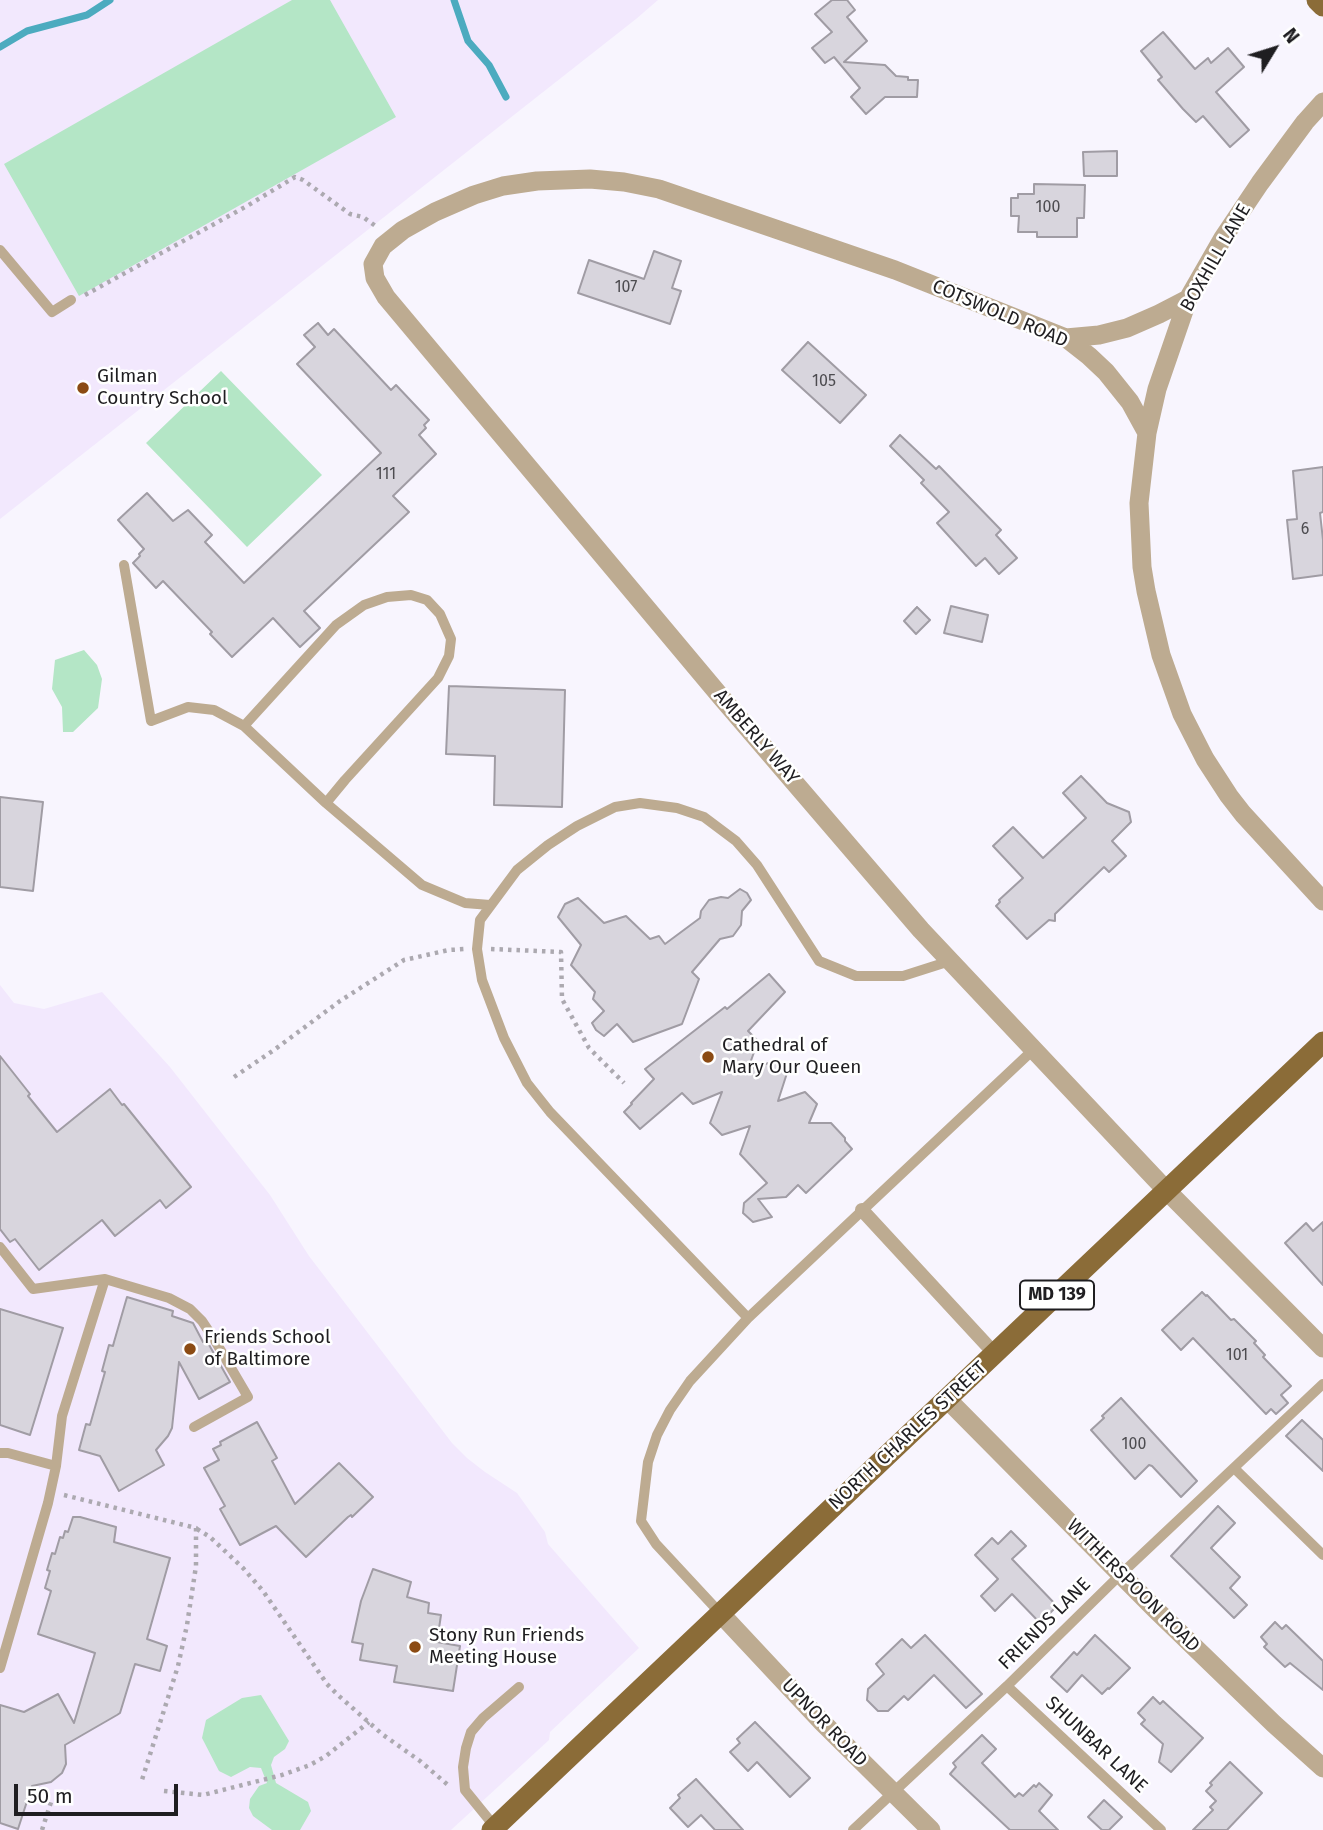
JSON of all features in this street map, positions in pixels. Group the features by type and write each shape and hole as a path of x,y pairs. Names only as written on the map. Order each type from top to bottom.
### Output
{"main road":[{"path":"1317,0 1323,6"},
{"name":"NORTH CHARLES STREET","path":"495,1829 1323,1042"}],"street":[{"name":"BOXHILL LANE","path":"1147,433 1157,389 1188,299 1223,238 1260,183 1323,102"},
{"name":"COTSWOLD ROAD","path":"373,264 383,246 403,230 435,212 503,186 537,181 590,179 659,189 895,270 1066,338 1106,372 1130,402 1147,433"},
{"name":"AMBERLY WAY","path":"373,264 375,278 386,297 721,697 950,961 1166,1190 1323,1348"},
{"path":"1066,338 1099,335 1127,328 1188,299"},
{"path":"1147,433 1139,503 1142,567 1151,619 1171,686 1194,738 1229,796 1323,901"},
{"path":"862,1210 995,1354"},
{"name":"WITHERSPOON ROAD","path":"947,1399 1120,1574 1273,1724 1323,1768"},
{"name":"UPNOR ROAD","path":"721,1614 822,1722 931,1830"}],"lane":[{"path":"0,250 52,312 71,300"},
{"path":"124,565 151,721 188,707 214,710 244,726 326,803 422,885 465,903 490,905"},
{"path":"244,726 336,625 364,605 387,597 411,595 427,600 440,614 451,639 449,656 438,678 326,803"},
{"path":"748,1318 550,1112 527,1083 504,1038 482,980 477,949 480,920 517,870 548,845 615,807 640,803 677,808 704,817 736,841 757,865 819,961 856,976 903,976 950,961"},
{"path":"721,1614 656,1544 641,1521 649,1462 657,1436 670,1410 690,1381 748,1318 1033,1049"},
{"path":"0,1247 33,1289 105,1279 170,1298 190,1309 214,1339 248,1397 194,1427"},
{"path":"0,1668 50,1492 62,1416 105,1279"},
{"name":"FRIENDS LANE","path":"853,1830 1323,1384"},
{"path":"0,1452 55,1466"},
{"path":"1234,1468 1323,1555"},
{"name":"SHUNBAR LANE","path":"1007,1686 1161,1830"},
{"path":"495,1829 465,1790 463,1767 466,1748 471,1732 483,1718 519,1687"}],"path":[{"path":"71,300 89,294 295,177 373,226 385,230 396,226 403,230"},
{"path":"234,1077 340,1000 404,960 449,950 477,949 561,952 562,999 589,1048 624,1083"},
{"path":"50,1492 196,1528 210,1537 243,1568 262,1591 327,1684 382,1734 421,1760 449,1786 465,1790"},
{"path":"141,1783 178,1666 187,1625 196,1566 196,1528"},
{"path":"164,1791 203,1795 282,1775 326,1756 369,1722"},
{"path":"42,1830 52,1798"}],"shaded area":[{"name":"Gilman Country School","path":"0,0 658,0 0,519"},
{"name":"Friends School of Baltimore","path":"0,985 14,1003 44,1009 102,992 170,1067 270,1195 309,1256 452,1443 485,1472 517,1493 545,1532 548,1544 639,1648 550,1732 549,1740 451,1830 0,1830"}],"green space":[{"path":"292,0 330,0 396,117 79,296 4,164"},
{"path":"221,371 322,475 247,547 146,443"},
{"path":"84,650 97,665 102,679 98,708 73,732 63,732 62,707 52,689 55,660"},
{"path":"261,1695 289,1741 285,1749 274,1757 271,1765 276,1783 308,1802 311,1811 300,1830 272,1830 253,1816 249,1808 250,1799 259,1786 267,1783 261,1768 250,1767 231,1777 219,1771 202,1738 206,1720 242,1698"}],"building":[{"path":"832,0 847,0 855,10 847,17 867,41 844,62 885,65 896,76 918,80 917,97 885,97 866,114 851,97 860,88 834,57 825,63 812,48 832,32 815,14"},
{"path":"1163,32 1195,69 1208,58 1211,63 1228,48 1244,67 1216,92 1249,130 1230,147 1203,116 1196,122 1183,109 1158,80 1162,77 1141,51"},
{"path":"1117,151 1117,176 1084,176 1083,152"},
{"path":"1034,184 1085,185 1084,218 1077,218 1077,237 1037,237 1037,232 1018,232 1019,216 1011,216 1011,198 1018,198 1018,194 1034,194"},
{"path":"654,251 681,261 672,288 681,291 670,324 578,293 589,260 644,279"},
{"path":"318,323 328,335 334,329 391,390 396,385 429,420 419,435 436,454 393,496 409,512 304,611 320,628 300,647 273,618 232,657 163,581 156,588 133,563 144,549 118,520 147,493 173,521 188,510 212,535 205,542 244,583 381,453 297,364 315,347 304,335"},
{"path":"808,342 866,395 840,423 782,370"},
{"path":"900,435 936,469 939,466 1001,530 996,535 1017,558 999,574 985,558 976,566 937,523 949,512 921,483 924,480 890,446"},
{"path":"1323,467 1323,512 1320,513 1323,575 1293,579 1287,520 1297,519 1293,471"},
{"path":"951,606 988,615 982,642 944,633"},
{"path":"917,607 930,620 916,634 904,621"},
{"path":"449,686 565,690 562,807 494,805 495,756 446,754"},
{"path":"1081,776 1107,803 1129,812 1131,822 1112,841 1126,856 1109,872 1104,867 1055,914 1055,921 1049,920 1027,939 996,906 1023,878 993,846 1013,827 1043,858 1086,818 1063,793"},
{"path":"0,797 43,802 33,891 0,887"},
{"path":"740,889 747,893 751,900 742,911 741,925 733,936 720,939 692,972 699,979 682,1024 633,1042 617,1024 604,1036 596,1030 592,1023 604,1011 593,999 595,992 571,965 581,945 558,917 565,904 578,898 604,923 626,916 650,939 659,936 665,944 700,918 701,911 709,900 728,898"},
{"path":"769,974 785,992 748,1031 758,1041 748,1069 776,1061 787,1073 778,1101 805,1092 817,1104 809,1123 831,1123 852,1149 806,1193 798,1185 786,1197 758,1199 772,1217 753,1222 743,1213 744,1203 767,1183 740,1154 750,1126 722,1135 710,1123 722,1092 693,1104 682,1093 640,1129 624,1112 654,1079 645,1069 725,1007 727,1009"},
{"path":"0,1056 57,1132 110,1089 191,1187 166,1208 160,1200 115,1236 102,1220 39,1270 15,1239 10,1242 0,1229"},
{"path":"1323,1222 1323,1285 1285,1243 1306,1223 1313,1231"},
{"path":"1202,1292 1256,1341 1254,1343 1265,1355 1263,1357 1291,1386 1281,1395 1288,1403 1276,1414 1271,1409 1266,1414 1193,1338 1181,1350 1162,1330"},
{"path":"127,1297 173,1311 172,1316 193,1323 230,1382 199,1399 179,1362 172,1428 156,1450 164,1465 119,1491 100,1456 79,1450 86,1424 90,1425 105,1372 102,1371 109,1345 113,1346"},
{"path":"0,1309 63,1328 30,1435 0,1425"},
{"path":"1121,1398 1197,1481 1181,1497 1152,1466 1149,1465 1135,1479 1091,1430"},
{"path":"1302,1420 1323,1440 1323,1471 1286,1436"},
{"path":"257,1422 277,1458 272,1461 295,1504 339,1463 373,1497 306,1557 276,1526 240,1545 220,1509 225,1506 204,1468 219,1460 213,1449 221,1445 220,1442"},
{"path":"1218,1506 1235,1523 1211,1548 1240,1577 1230,1588 1247,1605 1234,1618 1171,1556"},
{"path":"73,1517 116,1527 114,1542 170,1558 147,1639 167,1646 160,1671 135,1664 120,1713 65,1745 66,1764 62,1773 51,1782 32,1786 18,1829 0,1823 0,1705 24,1712 58,1694 74,1723 95,1653 38,1634 51,1591 45,1588 52,1553 55,1554 60,1537 63,1538 65,1531 68,1532"},
{"path":"1011,1531 1026,1546 1012,1559 1057,1606 1040,1623 1012,1594 995,1611 981,1596 998,1579 975,1555 992,1538 998,1544"},
{"path":"373,1569 411,1582 407,1597 429,1603 428,1613 441,1615 437,1642 460,1646 453,1691 394,1682 397,1666 360,1660 363,1644 352,1642 361,1601"},
{"path":"1275,1622 1282,1629 1286,1625 1323,1661 1323,1690 1290,1663 1285,1667 1264,1647 1267,1644 1261,1637"},
{"path":"925,1635 982,1694 966,1708 934,1675 908,1700 904,1696 888,1711 878,1711 867,1700 868,1689 884,1674 876,1664 902,1639 911,1648"},
{"path":"1095,1635 1130,1668 1102,1694 1082,1675 1067,1692 1051,1677 1074,1652 1077,1655"},
{"path":"1153,1697 1160,1704 1163,1701 1203,1738 1171,1772 1159,1762 1163,1744 1141,1724 1145,1720 1138,1713"},
{"path":"755,1722 810,1778 790,1797 757,1762 748,1771 730,1752 740,1743 737,1739"},
{"path":"982,1735 996,1749 982,1763 1015,1797 1019,1793 1023,1796 1039,1783 1052,1795 1039,1811 1058,1830 1010,1830 950,1774 956,1767 953,1763"},
{"path":"1230,1762 1262,1793 1227,1830 1193,1830 1213,1810 1210,1807 1216,1801 1206,1791"},
{"path":"696,1779 743,1830 715,1830 701,1815 688,1827 670,1808 680,1798 678,1795"},
{"path":"1104,1800 1122,1817 1109,1830 1102,1830 1088,1817"}],"waterway":[{"path":"0,47 27,31 87,15 110,0"},
{"path":"454,0 468,41 489,65 506,97"}],"place":[{"name":"Gilman Country School","path":"83,388"},
{"name":"Cathedral of Mary Our Queen","path":"708,1057"},
{"name":"Friends School of Baltimore","path":"190,1349"},
{"name":"Stony Run Friends Meeting House","path":"415,1647"}]}
